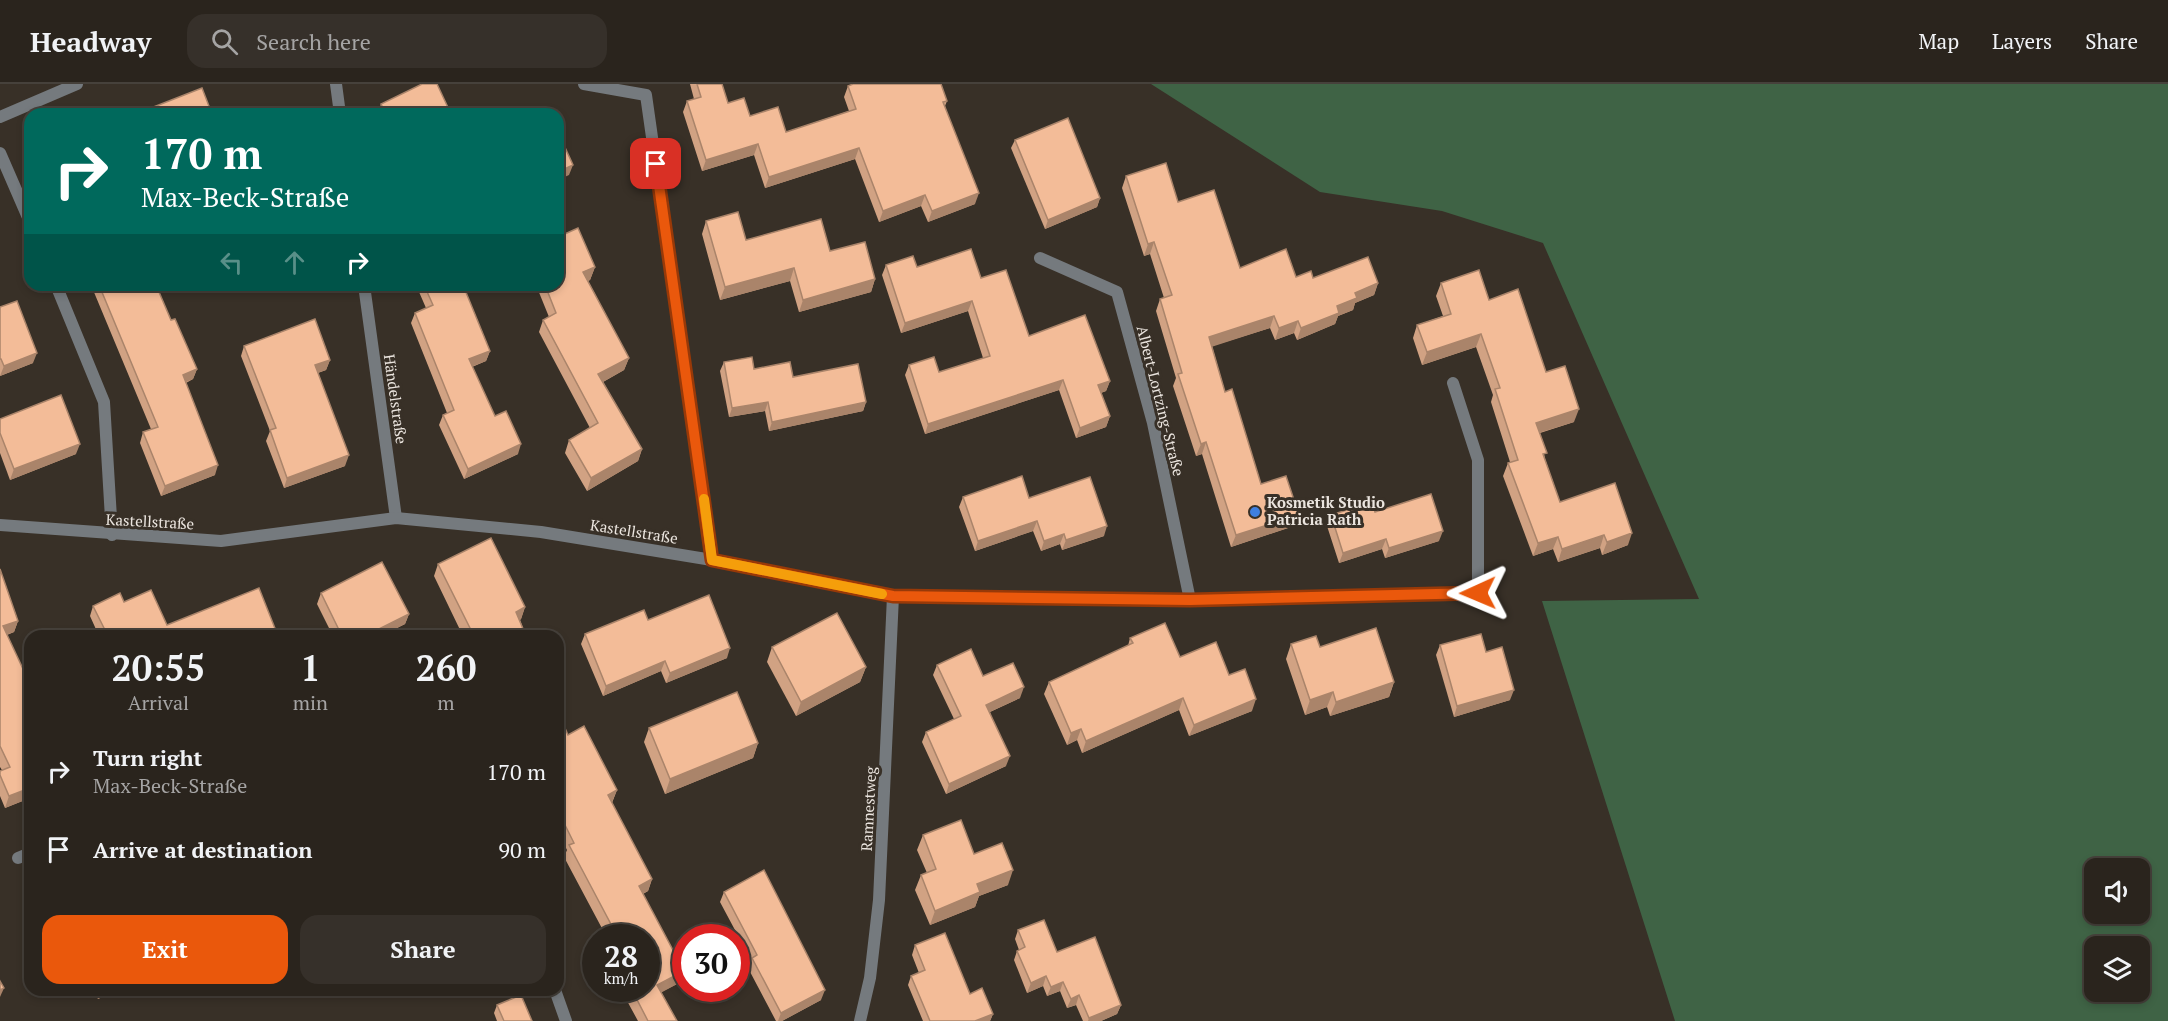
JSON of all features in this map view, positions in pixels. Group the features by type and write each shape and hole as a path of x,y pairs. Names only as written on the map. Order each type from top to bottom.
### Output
{"street":[{"path":"0,117 77,84"},
{"path":"336,84 339,108"},
{"path":"584,84 646,95 712,560"},
{"path":"0,153 24,208"},
{"name":"Albert-Lortzing-Straße","path":"1040,258 1117,292 1153,423 1190,600"},
{"path":"58,291 104,402 112,535"},
{"name":"Händelstraße","path":"365,291 396,518"},
{"name":"Kastellstraße","path":"0,525 112,535 221,541 396,518 541,532 712,560 893,596 1190,600 1478,593 1478,460 1454,383"},
{"name":"Ramnestweg","path":"860,1021 870,978 879,900 893,596"},
{"path":"18,858 24,856"},
{"path":"557,996 566,1021"}],"green space":[{"path":"1151,84 2168,84 2168,1021 1675,1021 1542,601 1699,599 1543,243 1442,211 1320,192"}],"building":[{"path":"422,84 437,84 448,108 383,108 381,104"},
{"path":"697,84 722,84 728,103 744,98 750,116 778,107 786,132 856,109 848,86 853,84 941,84 947,101 943,102 979,193 932,211 925,195 883,211 859,148 769,177 758,144 706,160 687,101 701,97"},
{"path":"202,88 210,108 151,108"},
{"path":"1068,118 1100,198 1048,220 1015,140"},
{"path":"564,145 573,165 564,169"},
{"path":"1166,163 1178,202 1214,190 1240,268 1286,249 1296,277 1311,271 1313,278 1368,257 1378,283 1355,293 1357,298 1337,306 1339,313 1301,328 1298,321 1279,328 1274,316 1209,337 1225,392 1232,389 1261,484 1286,476 1299,515 1236,535 1206,442 1201,444 1178,374 1182,373 1160,299 1172,295 1154,242 1148,244 1126,176"},
{"path":"738,212 746,240 821,219 830,251 865,242 875,279 803,300 794,268 725,287 706,221"},
{"path":"578,228 595,267 583,272 629,358 598,374 642,449 591,478 569,440 598,423 543,320 556,313 547,291 564,291 564,234"},
{"path":"971,249 981,278 1006,270 1029,336 1085,315 1110,381 1098,385 1110,416 1080,428 1063,380 928,424 909,365 934,357 939,372 990,356 972,301 905,323 886,265 913,256 917,267"},
{"path":"1479,270 1489,300 1518,289 1546,372 1565,366 1579,409 1536,423 1547,453 1543,454 1560,502 1615,483 1632,533 1607,542 1604,535 1562,549 1558,537 1538,543 1508,463 1518,460 1495,389 1500,388 1481,334 1427,352 1417,325 1451,314 1441,283"},
{"path":"101,291 159,291 171,320 175,319 197,369 183,375 218,465 165,486 143,432 158,427"},
{"path":"427,291 465,291 490,351 469,359 495,416 506,411 521,444 468,469 443,415 454,410 415,313 433,305"},
{"path":"17,301 37,353 4,366 0,359 0,307"},
{"path":"315,319 330,360 315,365 349,455 287,478 270,430 276,428 244,346"},
{"path":"752,357 754,369 790,362 793,377 858,364 866,402 772,422 768,402 732,408 724,362"},
{"path":"61,395 80,444 14,469 0,433 0,419"},
{"path":"1022,476 1029,498 1090,477 1107,526 1066,540 1064,534 1044,541 1037,521 978,541 963,497"},
{"path":"1431,494 1443,531 1389,548 1386,539 1343,553 1331,515 1372,502 1375,512"},
{"path":"491,538 525,607 516,612 524,630 471,630 438,564"},
{"path":"382,562 409,614 377,630 339,630 321,593"},
{"path":"0,569 18,621 3,626 24,671 24,790 9,796 0,771 10,767 0,746"},
{"path":"259,588 276,630 105,630 93,606 120,593 124,602 151,590 167,625"},
{"path":"709,595 730,648 670,673 665,661 606,686 585,634 644,610 648,620"},
{"path":"837,613 866,667 801,702 772,647"},
{"path":"1165,623 1180,657 1216,642 1229,675 1245,669 1256,699 1194,725 1183,698 1086,741 1081,729 1071,733 1049,682 1133,643 1130,638"},
{"path":"1376,628 1394,682 1336,702 1333,692 1310,700 1291,644 1316,636 1320,647"},
{"path":"1481,634 1486,652 1502,647 1514,690 1457,706 1440,645"},
{"path":"971,649 983,676 1013,663 1024,687 986,705 1010,756 949,784 926,732 961,716 937,665"},
{"path":"737,692 758,743 670,779 649,728"},
{"path":"564,726 568,735 584,726 617,790 608,795 652,879 639,886 659,924 611,924 569,845 574,843 564,823"},
{"path":"961,820 974,854 1002,843 1013,870 977,884 980,892 935,911 921,875 936,869 923,835"},
{"path":"764,870 825,990 781,1013 752,958 757,955 750,942 750,924 741,924 724,892"},
{"path":"1044,920 1057,952 1095,937 1121,1005 1089,1018 1079,995 1071,999 1063,982 1051,987 1046,976 1031,983 1017,951 1025,947 1018,930"},
{"path":"660,926 672,948 672,977 660,983"},
{"path":"945,933 970,994 982,988 993,1014 975,1021 930,1021 911,976 925,970 915,945"},
{"path":"660,990 677,1021 648,1021 638,1002 660,1002"},
{"path":"521,996 532,1021 504,1021 497,1005"}],"slow traffic":[{"path":"704,499 712,560 882,594"}],"place":[{"name":"Kosmetik Studio Patricia Rath","path":"1255,512"}],"route":[{"path":"656,164 712,560 893,596 1190,600 1478,593"}]}
